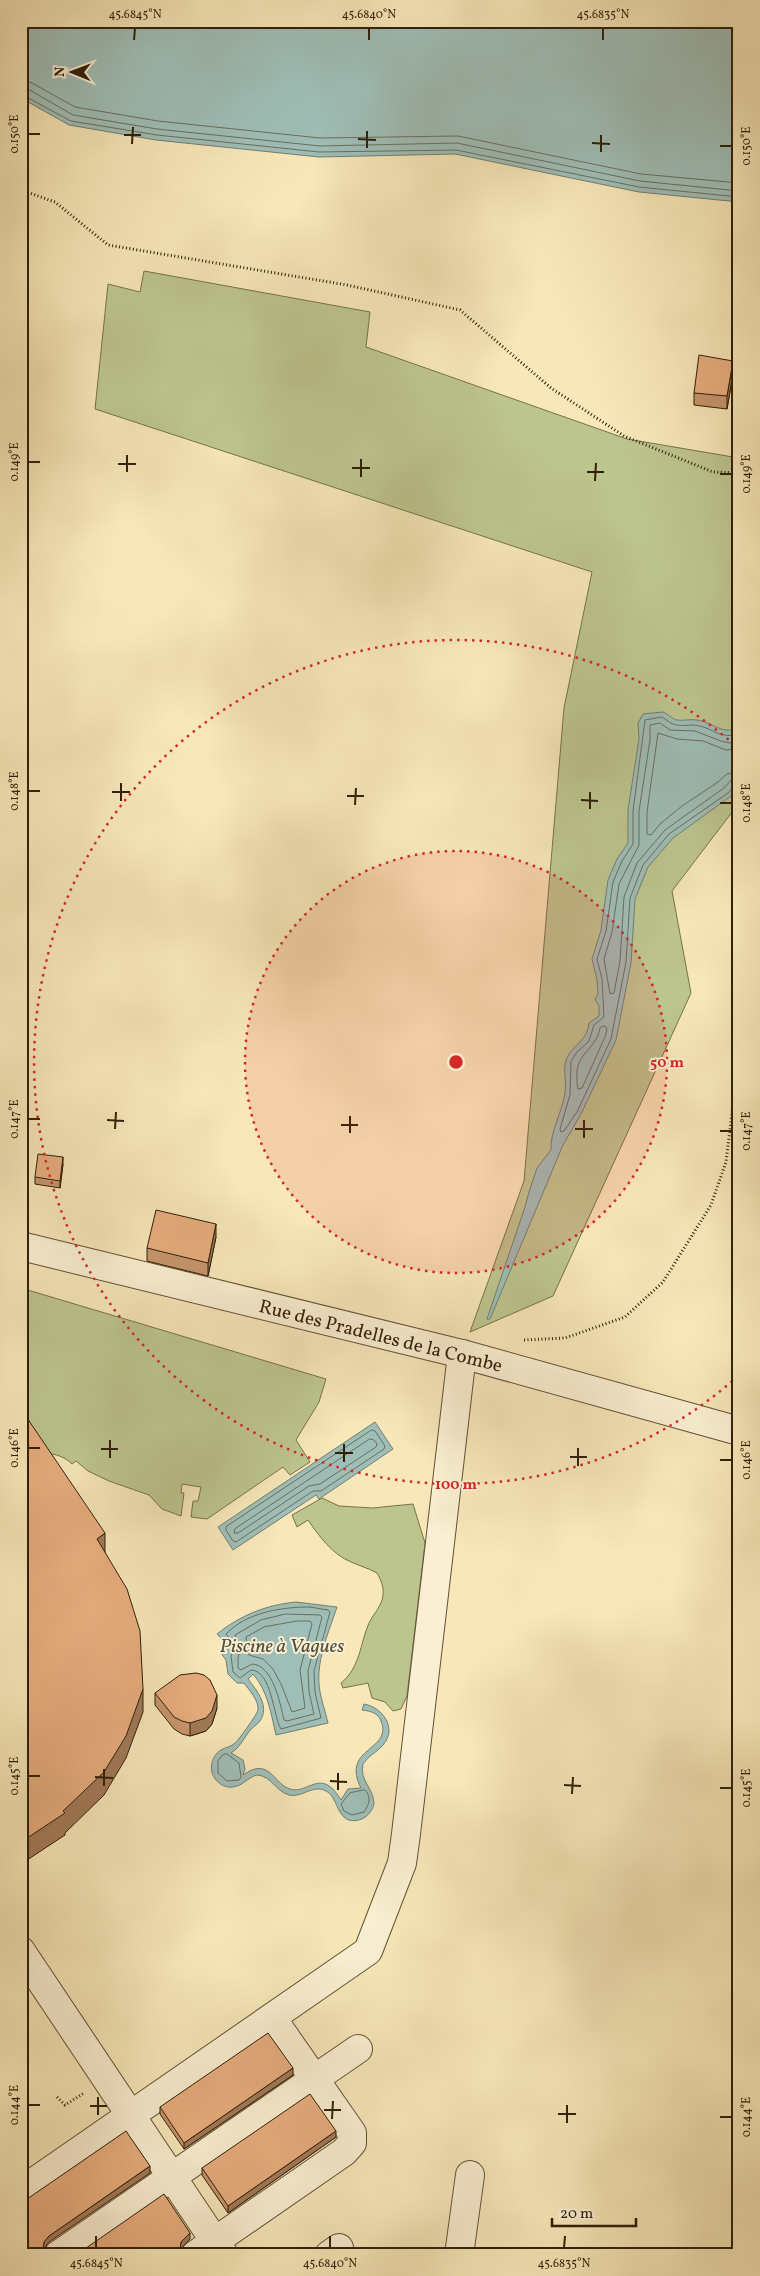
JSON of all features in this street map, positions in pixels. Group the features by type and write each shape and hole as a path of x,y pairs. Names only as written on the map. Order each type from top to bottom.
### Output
{"street":[{"name":"Rue des Pradelles de la Combe","path":"21,1246 462,1354 739,1431"},
{"path":"21,2191 368,1950 402,1863 462,1354"},
{"path":"21,1951 172,2178 211,2250 344,2152 352,2143 352,2133 272,2018"},
{"path":"58,2255 358,2049"},
{"path":"459,2255 470,2175"}],"path":[{"path":"21,190 55,202 108,245 347,285 460,310 552,388 624,436 713,472 739,473"},
{"path":"518,1341 565,1338 625,1317 663,1282 711,1205 726,1162 739,1057"}],"green space":[{"path":"144,271 370,312 366,347 627,439 739,458 739,803 672,891 691,993 553,1296 470,1332 524,1181 564,708 592,572 95,409 108,284 140,292"},
{"path":"21,1288 326,1379 319,1402 296,1440 310,1462 290,1475 283,1467 207,1519 191,1517 193,1501 198,1501 201,1487 182,1484 181,1493 184,1493 181,1516 162,1509 149,1495 109,1481 88,1471 76,1461 72,1464 60,1456 45,1454 21,1432"},
{"path":"322,1498 339,1506 372,1508 413,1504 425,1543 407,1696 401,1709 393,1711 385,1702 372,1698 368,1683 343,1688 341,1683 356,1663 369,1623 381,1603 383,1589 377,1573 344,1559 321,1538 308,1520 297,1527 292,1515"}],"water":[{"path":"21,21 739,21 739,202 639,192 455,154 319,157 156,140 69,125 21,98"},
{"path":"663,712 676,720 697,720 722,729 739,729 737,789 731,796 673,838 648,867 635,899 631,963 616,1040 581,1114 563,1145 490,1319 487,1319 537,1168 551,1150 552,1136 565,1093 567,1058 586,1034 589,1023 599,1016 599,1006 595,999 598,994 597,980 592,959 601,930 608,880 617,859 628,843 628,810 639,739 638,723 643,714"},
{"path":"375,1422 393,1449 319,1499 316,1495 233,1550 218,1527"},
{"name":"Piscine à Vagues","path":"296,1602 337,1607 324,1645 319,1674 320,1694 328,1723 276,1735 266,1695 253,1674 248,1679 261,1699 264,1710 263,1715 239,1746 231,1753 243,1760 245,1769 243,1775 259,1768 270,1773 284,1786 297,1790 321,1783 334,1790 341,1800 348,1789 361,1788 356,1775 358,1762 380,1739 383,1728 376,1714 362,1710 364,1704 377,1709 386,1719 389,1732 383,1745 363,1764 363,1775 372,1793 374,1804 369,1813 362,1819 354,1821 347,1819 343,1816 331,1795 321,1789 298,1795 289,1795 266,1778 257,1775 240,1785 228,1787 218,1782 212,1772 211,1768 215,1756 221,1750 237,1741 258,1710 255,1699 244,1683 237,1683 228,1674 226,1660 221,1653 227,1648 236,1654 217,1634 235,1621 254,1612 264,1608"}],"building":[{"path":"699,355 733,361 727,396 694,393"},
{"path":"38,1154 63,1157 60,1181 35,1177"},
{"path":"156,1210 216,1224 208,1263 147,1248"},
{"path":"21,1409 105,1533 97,1539 127,1589 140,1631 143,1689 126,1736 104,1772 63,1811 65,1813 21,1842"},
{"path":"196,1673 204,1675 210,1680 217,1695 212,1711 206,1718 190,1723 174,1717 155,1693 180,1675"},
{"path":"739,1769 739,1787 736,1787"},
{"path":"268,2033 293,2068 184,2143 160,2107"},
{"path":"310,2094 336,2131 228,2206 202,2168"},
{"path":"126,2131 150,2166 49,2236 44,2242 44,2255 24,2255 21,2251 21,2200 30,2197"},
{"path":"164,2194 190,2233 181,2242 181,2255 76,2255"}]}
